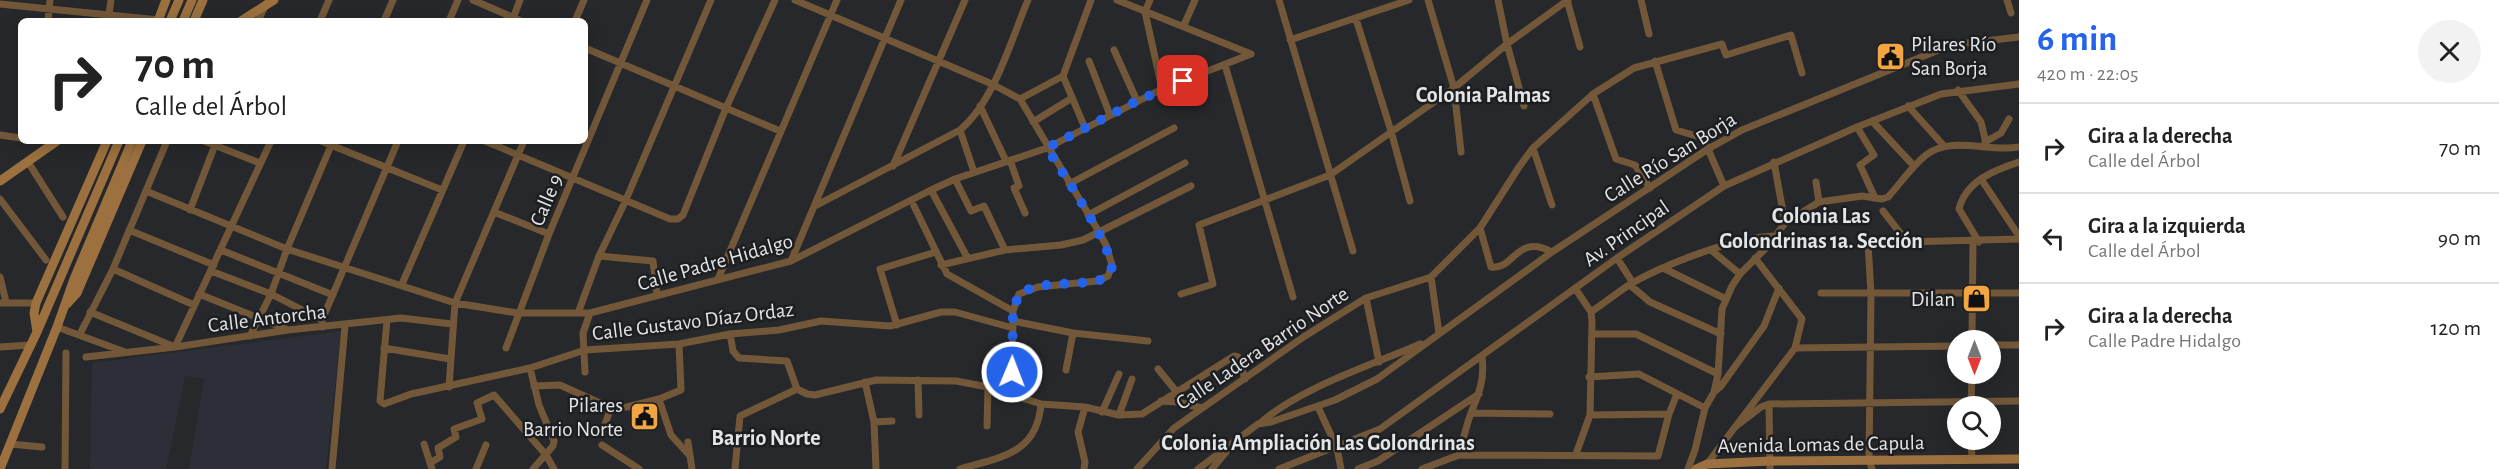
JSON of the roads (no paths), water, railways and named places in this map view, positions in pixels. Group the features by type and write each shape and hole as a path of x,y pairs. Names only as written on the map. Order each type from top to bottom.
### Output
{"street":[{"path":"48,18 50,0"},
{"path":"0,4 109,18 111,0"},
{"path":"159,18 166,0"},
{"path":"171,18 179,0"},
{"path":"184,18 192,0"},
{"path":"195,18 203,0"},
{"path":"245,18 274,0"},
{"path":"321,18 329,0"},
{"path":"385,18 393,0"},
{"path":"450,18 458,0"},
{"path":"473,0 510,18"},
{"path":"512,18 520,0"},
{"path":"576,18 584,0"},
{"name":"Calle 9","path":"588,141 647,0"},
{"path":"578,313 599,256 625,202 711,0"},
{"path":"492,144 625,202 670,219 678,219 682,215 726,108 775,0"},
{"path":"795,0 992,84 1020,99 1047,148 1099,232 1110,258 1112,270 1108,276 1097,281 1027,289 1019,294 1013,311 1012,394"},
{"path":"718,279 837,0"},
{"path":"791,261 901,0"},
{"path":"893,166 965,0"},
{"path":"814,206 960,130 975,116 992,84 1028,0"},
{"path":"1020,99 1063,76 1091,0"},
{"path":"1117,0 1184,25 1195,0"},
{"path":"1150,0 1145,12 1162,89"},
{"path":"1279,0 1353,251"},
{"path":"1290,40 1408,0"},
{"path":"1428,0 1454,88 1461,152"},
{"path":"1498,0 1524,106"},
{"path":"1181,294 1210,287 1213,280 1199,225 1330,176 1454,88 1507,44 1568,0 1580,47"},
{"path":"1641,0 1649,34"},
{"path":"2007,0 2011,13"},
{"path":"260,18 267,3"},
{"path":"1356,19 1410,201"},
{"name":"Calle Padre Hidalgo","path":"146,191 287,249 402,284 455,303 517,313 590,313 791,261 955,179 1047,148 1162,89 1251,54 1184,25"},
{"name":"Calle Ladera Barrio Norte","path":"1137,469 1170,432 1202,408 1366,298 1431,277 1480,228 1533,148 1593,94 1620,76 1654,61 1722,44 1726,55 1791,35 1802,73"},
{"name":"Calle Río San Borja","path":"1258,424 1318,407 1377,379 1552,252 1708,149 1742,130 1951,45 2019,37"},
{"path":"588,49 780,131"},
{"path":"1114,50 1137,101"},
{"path":"1089,61 1110,115"},
{"path":"1654,61 1677,130 1700,137 1708,149 1724,186"},
{"path":"1225,65 1293,297"},
{"path":"1063,76 1085,128"},
{"name":"Av. Principal","path":"1279,469 1337,448 1380,429 1617,258 1724,186 1774,162 1908,106 1958,90 2019,84"},
{"path":"1958,90 1981,122 1986,144"},
{"path":"1593,94 1616,159 1635,165 1650,188"},
{"path":"1033,122 1072,98"},
{"path":"980,106 1019,186 1014,188 1025,213"},
{"path":"1908,106 1944,146"},
{"path":"1986,144 2001,133 2009,119"},
{"path":"1872,121 1914,166"},
{"path":"1857,127 1874,155 1860,165 1875,198"},
{"path":"1069,184 1174,128"},
{"path":"960,130 974,172"},
{"path":"0,135 18,138"},
{"path":"0,181 28,162 48,144"},
{"path":"37,332 34,313 36,303 106,144"},
{"path":"0,409 4,390 37,332 118,144"},
{"path":"0,469 62,310 131,144"},
{"path":"62,310 77,293 141,144"},
{"path":"80,334 113,269 166,144"},
{"path":"90,312 175,347 270,144"},
{"path":"250,336 271,294 287,249 332,144"},
{"path":"334,144 442,190"},
{"path":"129,231 271,294 323,324 397,144"},
{"path":"402,284 463,144"},
{"path":"449,387 455,303 523,144"},
{"name":"Calle 9","path":"506,348 517,313 587,144"},
{"path":"1688,469 1706,408 1714,392 1718,374 1721,321 1726,299 1740,274 1776,236 1785,223 1819,202 1862,196 1888,197 1927,154 1944,146 1986,144 2019,147"},
{"path":"190,210 215,145 260,163"},
{"path":"1533,148 1552,205"},
{"path":"28,162 63,217"},
{"path":"1774,162 1785,223"},
{"path":"1972,330 1976,242 1959,209 1964,194 1981,179 1999,168 2019,162"},
{"path":"1088,215 1185,163"},
{"path":"955,179 971,211 984,206 1005,250"},
{"path":"1871,465 1871,294 1868,243 1976,242 2019,238 1981,179"},
{"path":"1816,182 1819,202"},
{"path":"941,265 1005,250 1072,244 1191,186"},
{"path":"931,190 967,258"},
{"path":"0,199 46,261"},
{"path":"914,206 941,265 951,278 1013,311"},
{"path":"1883,211 1908,243"},
{"path":"494,212 549,234"},
{"path":"1480,228 1491,267 1502,265 1525,248 1542,247 1552,252"},
{"path":"1591,312 1631,284 1664,268 1712,250 1760,236 1776,236"},
{"path":"221,250 333,295"},
{"path":"1712,250 1740,274"},
{"path":"897,325 879,271 881,268 936,252"},
{"path":"599,256 648,260 654,264 657,295"},
{"path":"1617,258 1631,284 1650,302 1721,334"},
{"path":"1707,464 1794,348 1802,320 1755,258"},
{"path":"1664,268 1726,299"},
{"path":"113,269 194,305"},
{"path":"1431,277 1436,336"},
{"path":"0,278 3,303 36,303"},
{"path":"1575,288 1591,312 1592,334 1589,376 1590,415 1576,454"},
{"path":"1714,392 1721,386 1764,326 1779,288"},
{"path":"1821,294 2019,293"},
{"path":"200,294 288,330"},
{"path":"1366,298 1379,362"},
{"name":"Calle Gustavo Díaz Ordaz","path":"384,348 380,401 386,404 411,394 530,368 585,350 679,344 730,334 779,330 821,321 880,327 897,325 941,312 955,312 1013,325 1148,341"},
{"path":"585,372 583,333 590,313"},
{"name":"Calle Antorcha","path":"86,357 175,347 323,324 345,326 411,318 452,324"},
{"path":"387,320 384,348 450,359"},
{"path":"332,469 345,326"},
{"path":"57,327 128,352"},
{"path":"1066,370 1073,333"},
{"path":"730,334 733,351 739,358 788,361 797,389 815,395 865,382 890,379 956,381 988,387 1041,404 1085,407 1119,415 1137,416 1234,356 1238,357 1245,379"},
{"path":"1592,334 1636,334 1718,374"},
{"name":"Calle Río San Borja","path":"1198,469 1269,414 1299,398 1436,336"},
{"path":"534,386 560,386 611,408 627,407 659,399 681,390 679,344"},
{"path":"0,347 30,345"},
{"path":"2001,345 2019,345"},
{"path":"1794,348 1947,346"},
{"path":"65,469 66,353"},
{"path":"1459,455 1483,379 1482,357"},
{"path":"530,368 541,413 553,436 553,447 533,469"},
{"path":"1158,369 1176,392"},
{"path":"1102,411 1119,374"},
{"path":"1589,376 1639,374 1706,408"},
{"path":"1119,415 1132,379"},
{"path":"918,380 919,416"},
{"path":"865,382 874,422 876,469"},
{"path":"987,426 988,387"},
{"path":"735,469 740,416 797,389"},
{"path":"1358,469 1378,461 1479,394"},
{"path":"1422,469 1459,455 1658,456 1677,394"},
{"path":"424,444 431,466 440,457 438,448 456,437 454,429 482,419 477,403 494,395 546,455 554,469"},
{"path":"659,399 671,435 690,456"},
{"path":"1160,401 1177,402 1202,408"},
{"path":"2001,402 2019,401"},
{"path":"960,469 1004,456 1026,444 1038,426 1041,404"},
{"path":"1735,428 1761,407 1769,404 1947,404"},
{"path":"1769,404 1770,465"},
{"path":"1084,469 1085,462 1078,432 1085,407"},
{"path":"1318,407 1337,448 1341,469"},
{"path":"602,432 611,408"},
{"path":"1471,413 1550,414"},
{"path":"1590,415 1669,414"},
{"path":"874,422 892,421"},
{"path":"688,442 692,469"},
{"path":"10,444 42,447"},
{"name":"Calle Río San Borja","path":"1212,469 1232,444"},
{"path":"602,445 639,469"},
{"path":"476,469 486,446"},
{"path":"1971,450 1971,459"},
{"name":"Avenida Lomas de Capula","path":"1696,469 1707,464 1871,465 1971,459 2019,459"},
{"path":"1378,461 1379,469"}],"place":[{"name":"Pilares Río San Borja","path":"1890,56"},
{"name":"Dilan","path":"1976,299"},
{"name":"Pilares Barrio Norte","path":"644,417"}],"district":[{"name":"Colonia Palmas","path":"1483,94"},
{"name":"Colonia Las Golondrinas 1a. Sección","path":"1821,228"},
{"name":"Barrio Norte","path":"766,437"},
{"name":"Colonia Ampliación Las Golondrinas","path":"1318,442"}]}
